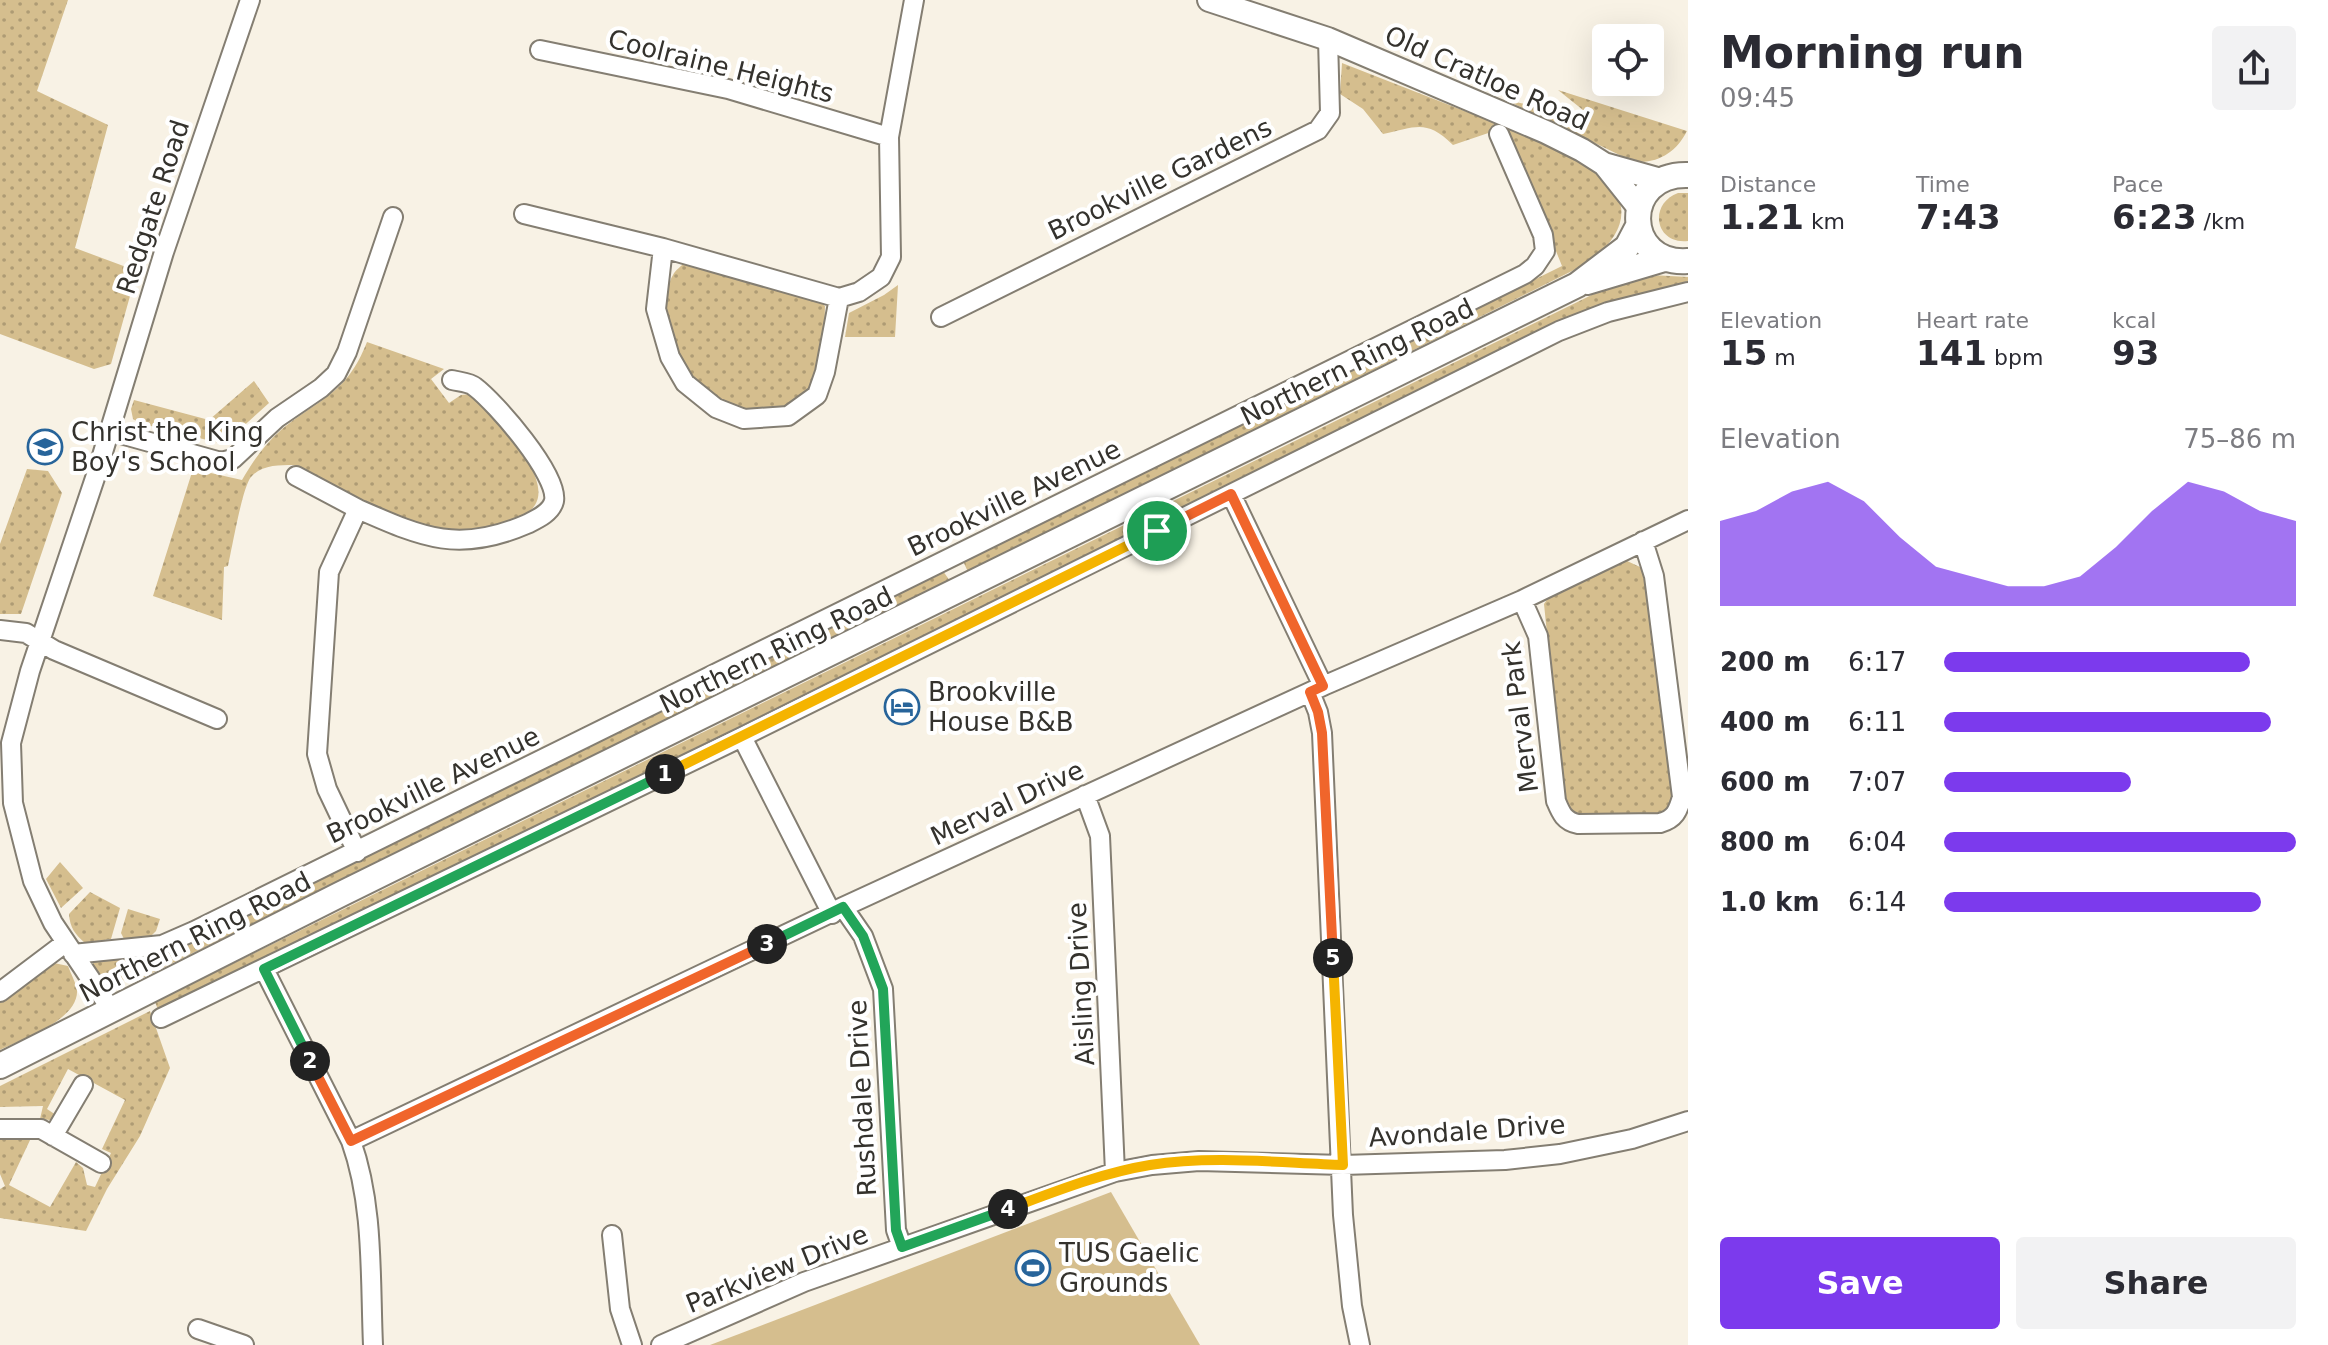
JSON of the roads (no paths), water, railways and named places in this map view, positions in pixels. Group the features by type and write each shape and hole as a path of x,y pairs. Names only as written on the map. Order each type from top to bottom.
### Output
{"main road":[{"path":"1577,285 1627,247 1647,192 1661,180 1674,175 1688,175"},
{"path":"1638,217 1647,246 1676,260"},
{"path":"1577,285 1676,260"},
{"name":"Northern Ring Road","path":"0,1066 341,894 1577,285"}],"street":[{"name":"Redgate Road","path":"112,1011 53,923 33,881 11,791 11,743 40,640 110,431 164,252 250,0"},
{"path":"524,214 663,248 839,298 859,292 881,277 891,257 889,137 914,0"},
{"name":"Old Cratloe Road","path":"1209,0 1328,39 1546,132 1604,164 1661,180"},
{"name":"Brookville Gardens","path":"941,317 1318,130 1330,113 1328,39"},
{"name":"Coolraine Heights","path":"540,50 728,89 889,137"},
{"name":"Brookville Avenue","path":"69,948 162,945 357,852 1525,274 1545,251 1543,235 1499,134"},
{"name":"Old Cratloe Road","path":"1604,164 1638,217"},
{"path":"110,431 221,462 233,459 277,418 336,374 347,352 393,217"},
{"path":"663,248 656,309 670,357 685,383 716,408 744,419 788,416 817,395 825,372 839,298"},
{"path":"161,1018 742,737 1559,331 1608,312 1688,292"},
{"path":"296,476 358,509 428,538 483,539 505,533 546,513 554,501 553,489 525,441 500,410 472,384 452,380"},
{"path":"1231,494 1316,689 1322,733 1343,1215 1360,1345"},
{"path":"357,852 327,789 317,754 329,572 358,509"},
{"name":"Merval Drive","path":"351,1141 1085,795 1316,689 1522,600 1688,520"},
{"name":"Merval Park","path":"1522,600 1538,636 1556,801 1561,815 1569,822 1578,824 1660,823 1669,820 1678,811 1682,797 1654,576 1643,541"},
{"path":"0,630 26,633 54,650 217,719"},
{"name":"Rushdale Drive","path":"742,737 838,910 863,936 883,989 896,1230 902,1247"},
{"name":"Aisling Drive","path":"1085,795 1100,836 1115,1172"},
{"path":"2,988 69,948"},
{"path":"264,969 351,1141 361,1170 368,1230 373,1345"},
{"path":"53,1136 83,1085"},
{"name":"Avondale Drive","path":"1343,1165 1505,1160 1560,1154 1632,1139 1688,1121"},
{"path":"0,1129 41,1129 101,1163"},
{"name":"Parkview Drive","path":"661,1345 804,1282 1115,1172 1199,1161 1343,1165"},
{"path":"612,1235 620,1309 632,1345"},
{"path":"198,1329 244,1345"}],"place":[{"name":"Christ the King Boy's School","path":"45,447"},
{"name":"Brookville House B&B","path":"902,707"},
{"name":"TUS Gaelic Grounds","path":"1033,1268"}]}
